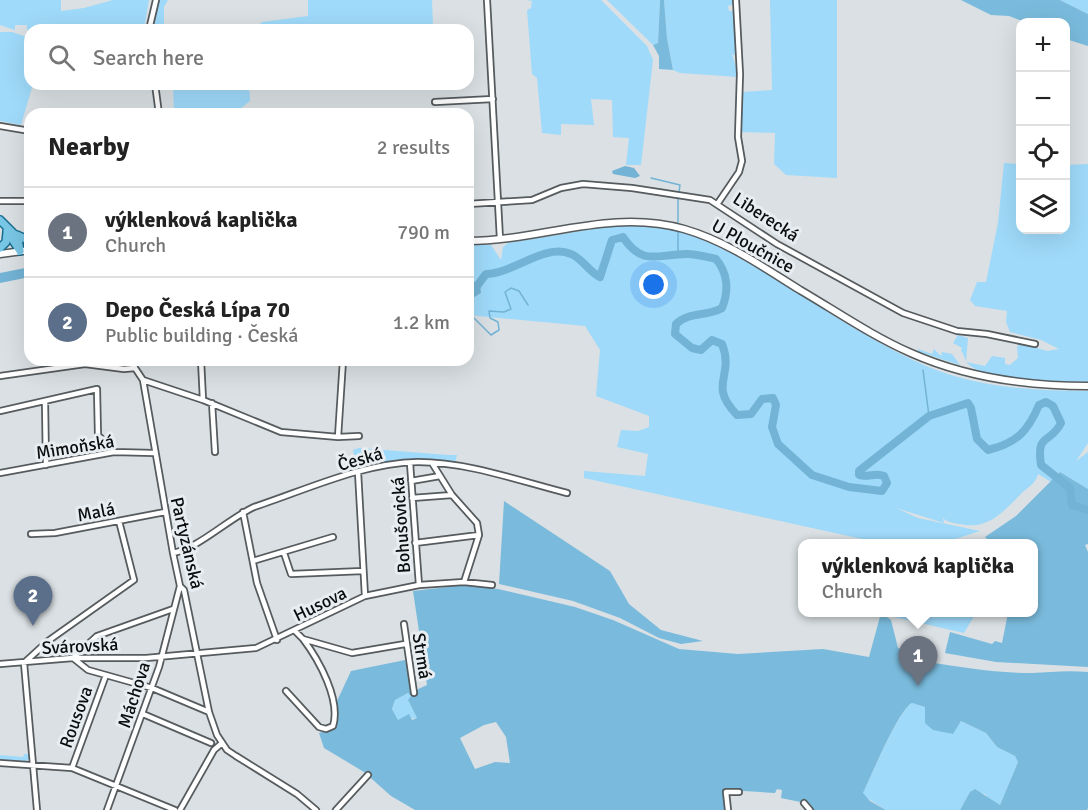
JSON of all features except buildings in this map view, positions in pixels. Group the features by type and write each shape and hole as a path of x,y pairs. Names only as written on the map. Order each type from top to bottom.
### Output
{"main road":[{"path":"0,220 19,240 20,251"},
{"name":"U Ploučnice","path":"474,241 500,239 619,221 659,223 686,229 725,245 910,353 954,368 1004,381 1088,386"},
{"path":"8,230 24,238"},
{"path":"0,248 6,242 8,230"},
{"path":"0,254 24,251"}],"street":[{"path":"151,24 156,0"},
{"path":"488,0 500,239"},
{"path":"718,203 739,172 742,161 738,137 740,75 736,0"},
{"path":"156,90 158,108"},
{"path":"435,102 493,99"},
{"path":"0,126 24,130"},
{"name":"Liberecká","path":"474,204 532,200 561,188 584,184 694,196 718,203 777,244 903,313 957,331 987,334 1035,344"},
{"path":"0,201 24,201"},
{"path":"0,376 71,366"},
{"path":"101,366 135,368 143,380 212,403 281,432 338,437 359,436"},
{"path":"201,366 202,400"},
{"path":"338,437 343,366"},
{"name":"Partyzánská","path":"143,380 154,453 180,586 184,591 209,712 222,743"},
{"path":"0,411 97,389 98,435 114,452"},
{"path":"45,401 46,465"},
{"path":"212,403 215,452"},
{"name":"Mimoňská","path":"0,473 114,452 154,453"},
{"name":"Česká","path":"173,553 186,550 243,512 358,472 410,463 461,467 567,493"},
{"name":"Bohušovická","path":"410,463 419,585"},
{"path":"432,463 452,495 477,523 479,535 464,582"},
{"path":"358,472 365,596"},
{"path":"411,481 440,476"},
{"path":"412,498 452,495"},
{"name":"Malá","path":"31,534 56,533 165,512"},
{"path":"243,512 253,561 277,640"},
{"path":"37,810 24,663 48,641 134,580 119,521"},
{"path":"416,543 479,535"},
{"path":"253,561 333,537"},
{"path":"284,553 291,574 363,571"},
{"name":"Husova","path":"161,656 256,648 277,640 365,596 419,585 464,582 492,585"},
{"name":"Máchova","path":"107,810 152,688 180,586"},
{"path":"173,609 97,636 73,658 88,670 152,688 209,712"},
{"name":"Strmá","path":"404,624 405,644 414,693"},
{"path":"286,691 319,728 326,729 333,726 335,719 327,680 318,658 295,631"},
{"path":"303,639 352,653 405,644"},
{"name":"Svárovská","path":"0,664 73,658 161,656"},
{"name":"Rousova","path":"72,768 106,675"},
{"path":"143,714 211,743"},
{"path":"180,810 214,750 222,743 236,756 297,794 316,810"},
{"path":"0,763 72,768 176,810"},
{"path":"336,810 368,776"},
{"path":"728,810 726,792 740,792"},
{"path":"804,803 810,810"}],"shaded area":[{"path":"0,0 61,0 61,11 84,8 113,0 149,0 145,24 24,24 15,25 15,30 0,25"},
{"path":"159,0 168,0 164,7 164,24 153,24"},
{"path":"308,0 432,0 433,24 260,24 308,16"},
{"path":"526,0 601,0 647,46 653,60 641,165 626,165 629,138 613,137 612,100 591,99 594,125 561,124 561,135 542,133 537,78 532,74 527,10 531,8 532,1"},
{"path":"607,0 660,0 658,43 653,45"},
{"path":"660,0 664,0 667,38 673,70 659,69 659,56 653,45 658,43"},
{"path":"664,0 734,0 734,4 728,6 729,11 734,11 737,53 736,56 732,54 739,77 680,73 673,70 667,38"},
{"path":"770,0 837,0 837,178 786,175 774,164 775,133 742,132 741,99 743,92 772,90"},
{"path":"961,0 1060,0 1088,14 1088,46 1070,40 1070,18 1016,19 991,15"},
{"path":"1060,0 1088,0 1088,14"},
{"path":"0,32 12,32 24,36 24,90 31,90 26,108 24,108 21,125 0,121"},
{"path":"173,90 249,90 250,101 241,108 174,108"},
{"path":"1004,163 1016,164 1016,234 1070,234 1070,165 1088,164 1088,382 1025,380 991,375 977,370 966,362 985,366 992,356 1005,358 1005,364 1010,365 1018,358 1017,347 1021,343 1047,351 1059,349 1041,340 1010,332 1006,322 1007,311 975,306 970,300 977,282 986,282 998,223"},
{"path":"625,166 634,168 640,176 635,178 613,174 612,171"},
{"path":"617,225 646,226 676,231 714,245 739,258 875,340 936,370 1000,386 1088,391 1088,443 1076,461 1088,452 1088,489 1060,472 1051,482 1038,474 1033,483 1000,514 979,525 953,523 943,518 944,523 896,508 918,518 980,531 955,539 862,539 584,478 584,471 645,476 648,454 617,447 621,430 638,431 649,427 649,416 596,396 600,350 585,326 474,316 474,297 481,293 480,284 474,281 474,245 491,245 501,260 503,247 508,243"},
{"path":"24,268 24,278 0,283 0,273"},
{"path":"474,281 480,284 481,293 474,297"},
{"path":"958,335 968,338 966,361 961,351 962,348 953,343"},
{"path":"916,345 918,349 932,354 934,349 941,356 942,352 952,354 960,365 919,352"},
{"path":"359,448 457,455 455,463 399,461 357,469 353,450"},
{"path":"1060,472 1088,489 1088,544 1085,545 1088,552 1088,667 996,662 945,653 950,632 992,644 995,641 1002,643 1007,617 1038,617 1038,539 987,539 985,537 1016,516"},
{"path":"504,501 610,571 629,604 661,630 703,641 681,644 659,638 620,618 573,601 499,584"},
{"path":"465,585 498,589 575,607 613,620 679,649 738,654 823,649 869,657 880,617 887,617 891,620 898,648 913,652 915,660 1003,672 1088,672 1088,808 1087,810 960,810 970,792 975,789 1000,805 1018,762 1015,756 997,747 986,733 961,721 953,734 933,730 925,723 925,707 912,703 900,717 863,793 870,801 886,810 812,810 810,804 781,798 782,790 777,789 775,793 728,790 727,810 415,810 391,796 364,772 324,748 319,733 335,727 337,701 351,671 405,660 412,692 427,685 413,591","holes":["408,693 411,696 408,700 417,718 412,720 409,714 398,720 392,709 395,700","496,722 506,737 510,763 495,762 475,769 460,738 484,725"]},
{"path":"894,617 974,617 964,633"},
{"path":"408,693 412,696 408,700 417,718 398,720 392,709 395,700"},
{"path":"912,703 925,707 925,718 951,734 961,721 986,733 997,747 1015,756 1018,762 1000,805 990,801 985,794 970,792 960,810 886,810 864,796 863,793 893,730 906,708"},
{"path":"24,754 29,754 29,759 25,762 0,760 0,755 23,757"}],"waterway":[{"path":"651,178 680,185 679,192"},
{"path":"678,198 678,222"},
{"path":"678,231 678,255"},
{"path":"474,290 486,274 508,269 550,252 571,254 600,277 612,240 623,237 630,246 644,256 691,254 716,259 723,270 726,282 726,295 722,308 681,320 676,324 675,334 692,348 701,350 712,340 722,344 726,365 722,388 728,404 737,415 751,414 762,399 773,398 776,405 772,427 778,444 812,475 849,487 882,491 887,483 884,476 862,476 859,475 859,471 929,416 968,403 977,439 988,450 1014,440 1026,429 1039,405 1046,402 1053,406 1061,423 1057,430 1042,443 1041,465 1070,488 1072,505 1088,510"},
{"path":"474,318 491,335 499,330 498,322 490,318 489,311 504,312 511,309 505,292 511,288 519,291 528,305"},
{"path":"923,370 929,416"}],"place":[{"name":"Depo Česká Lípa 70","path":"33,626"},
{"name":"výklenková kaplička","path":"918,686"}]}
